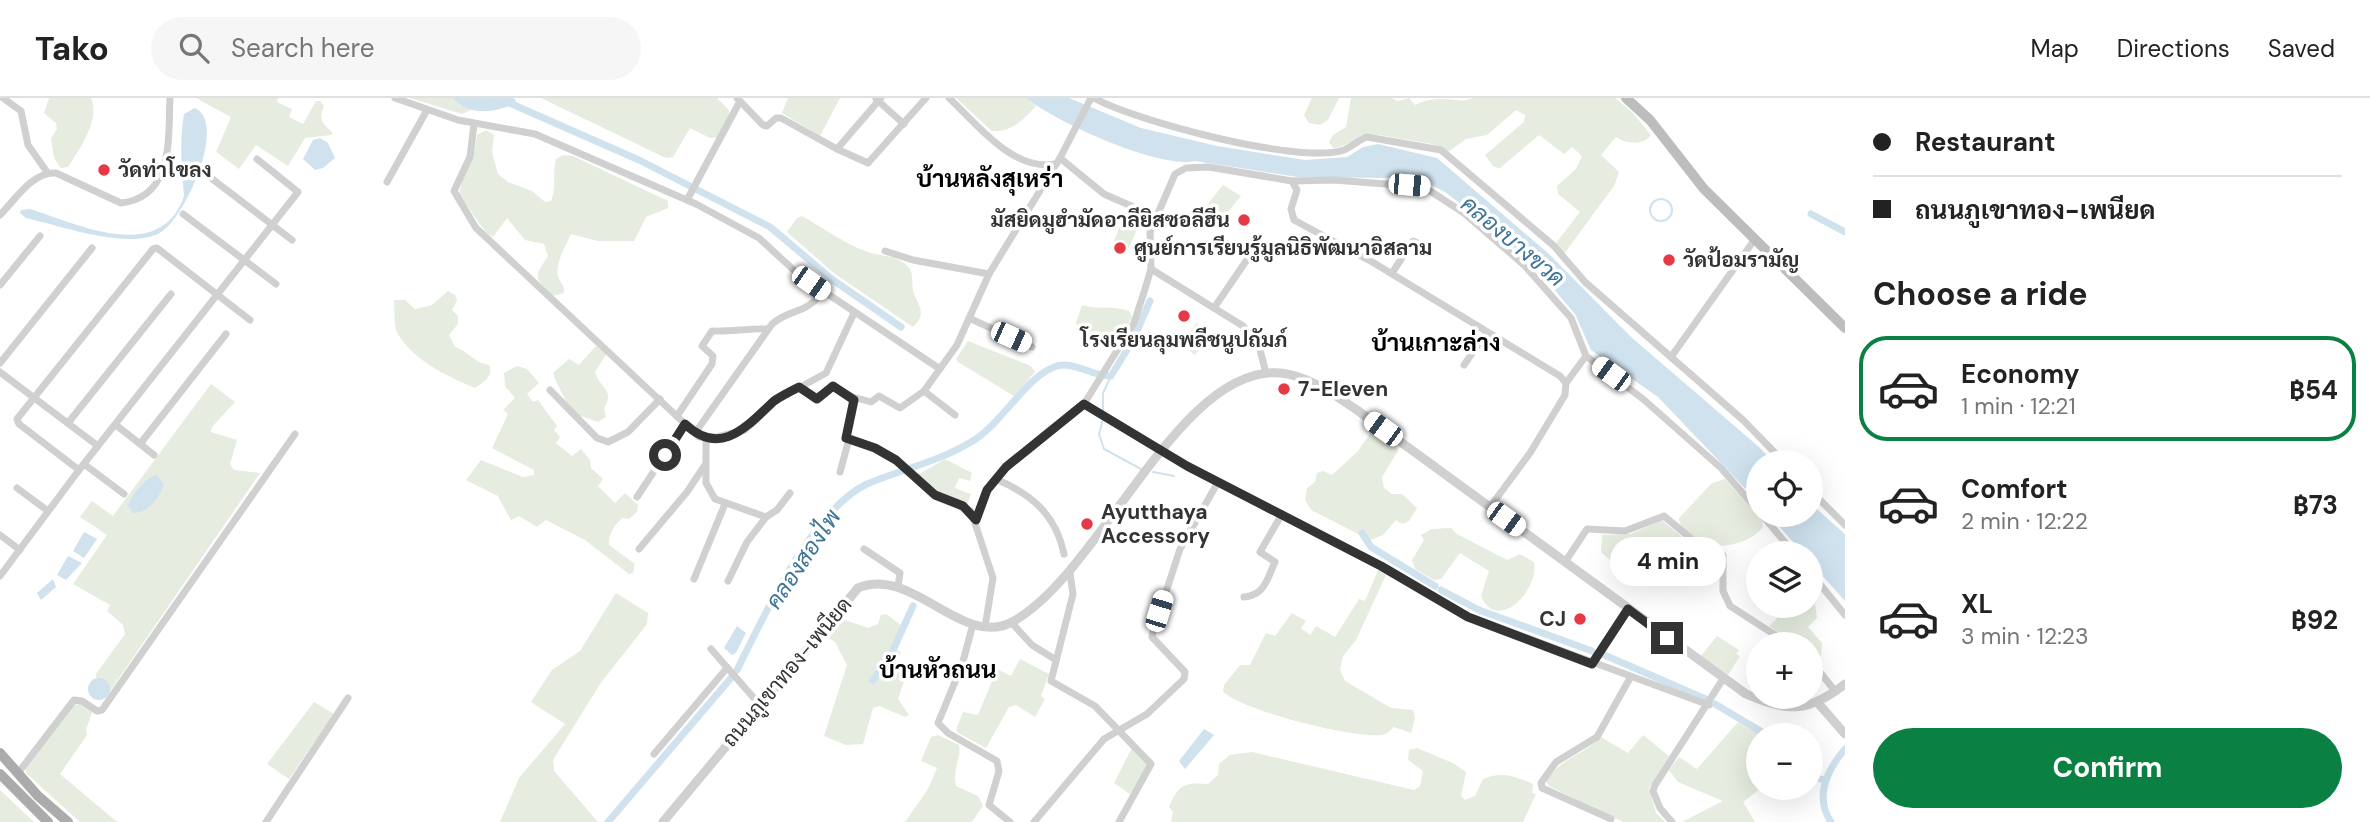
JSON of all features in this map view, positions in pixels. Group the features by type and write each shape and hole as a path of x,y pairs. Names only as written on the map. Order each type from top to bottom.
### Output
{"main road":[{"path":"1626,98 1650,120 1699,184 1845,328"},
{"path":"0,753 68,822"},
{"path":"0,774 48,822"}],"street":[{"path":"3,98 13,104 22,115 28,145 47,172"},
{"path":"13,104 20,98"},
{"path":"0,215 33,181 47,172 56,173 121,203 142,197 158,183 167,161 170,98"},
{"path":"395,98 474,124 516,129 545,138 688,198 759,238 798,274 940,369"},
{"path":"688,198 738,101 763,125 767,126 776,118 781,118 837,149 870,162 926,98"},
{"path":"949,98 1024,163 1045,166 1058,161"},
{"path":"837,149 878,99 904,124"},
{"path":"799,387 814,399 833,386 853,397 871,402 879,396 900,408 924,391 957,345 989,274 1058,161 1091,99 1187,132 1282,149 1334,152 1367,137 1441,150 1554,246 1585,282 1743,420 1772,450"},
{"path":"387,182 427,110"},
{"path":"474,124 470,157 454,191 476,228 695,433 706,438 745,430 775,401 830,368 854,313"},
{"path":"0,576 298,190 257,159"},
{"path":"1058,161 1104,194 1156,216"},
{"path":"976,520 987,490 995,479 1026,449 1084,404 1098,384 1134,323 1151,269 1150,232 1175,174 1186,168 1209,167 1292,181 1424,187 1438,194 1524,265 1571,318 1586,356 1643,398 1721,468 1746,497"},
{"path":"211,178 292,240"},
{"path":"1292,181 1297,190 1291,209 1294,220 1392,273 1560,376 1566,383"},
{"path":"183,214 276,284"},
{"path":"0,285 40,236"},
{"path":"1671,357 1755,239"},
{"path":"1392,273 1413,241 1426,247"},
{"path":"1214,308 1259,242"},
{"path":"0,363 92,248"},
{"path":"124,494 19,424 18,419 155,248 250,320"},
{"path":"886,251 896,256 989,274"},
{"path":"1151,269 1253,336 1259,346 1266,373"},
{"path":"695,433 768,329 781,317 808,308 823,292"},
{"path":"68,423 171,294"},
{"path":"969,318 1032,347"},
{"path":"677,415 712,364 713,356 702,346 708,334 712,331 728,333 741,328 768,329"},
{"path":"1464,365 1486,333"},
{"path":"140,444 226,334"},
{"path":"1490,507 1531,453 1565,395 1566,383 1586,356"},
{"path":"0,372 98,446"},
{"name":"ถนนภูเขาทอง-เพนียด","path":"663,822 850,594 868,584 879,582 898,587 973,624 985,627 1012,622 1035,607 1072,570 1199,408 1238,380 1266,373 1283,373 1322,387 1746,694"},
{"path":"551,390 597,438 608,442 628,432 660,399"},
{"path":"924,391 955,415"},
{"path":"853,397 845,435 849,439 875,448 902,466 935,495 971,511 993,578 985,627"},
{"path":"1084,404 1162,452 1282,514 1468,617 1709,705"},
{"path":"637,497 685,424"},
{"path":"116,425 154,455"},
{"path":"18,773 74,700 82,701 97,711 102,710 295,434"},
{"path":"706,438 709,493 725,504 766,517"},
{"path":"840,472 849,439"},
{"path":"639,549 687,492 706,464"},
{"path":"995,479 1030,495 1058,530 1072,570 1073,594 1056,660 1053,684 1087,700 1119,729 1151,764 1119,822"},
{"path":"1034,822 1104,738 1147,714 1184,679 1185,672 1153,636 1153,632 1180,549 1218,482"},
{"path":"17,488 48,511"},
{"path":"728,581 747,542 766,517 777,510 790,493"},
{"path":"1823,503 1845,525"},
{"path":"694,579 725,504"},
{"path":"1244,597 1255,596 1262,590 1275,562 1260,552 1282,514"},
{"path":"1565,562 1587,529 1625,531 1664,516 1695,542 1723,555 1723,591 1730,606 1770,632"},
{"path":"1772,527 1784,541"},
{"path":"0,535 20,550"},
{"path":"864,549 900,573 898,587"},
{"path":"1823,588 1845,615"},
{"path":"1592,664 1628,609"},
{"path":"1012,622 1032,645 1056,660"},
{"path":"973,624 962,665 938,723 948,733 997,761 999,771 989,804 1010,822"},
{"path":"711,649 760,705"},
{"path":"654,754 727,668"},
{"path":"1823,676 1835,691"},
{"path":"1611,820 1553,794 1542,788 1541,783 1556,762 1597,737 1630,678"},
{"path":"1672,822 1660,808 1653,791 1658,778 1709,705 1723,679"},
{"path":"1823,699 1845,684"},
{"path":"266,822 348,698"},
{"path":"1823,709 1845,734"}],"shaded area":[{"path":"49,98 91,98 91,125 68,167 61,168 54,158 51,138 57,129 56,123 44,113"},
{"path":"196,98 278,98 277,102 292,109 289,117 303,124 316,101 320,101 324,106 322,120 332,135 305,138 288,166 256,145 239,169 216,152 231,117"},
{"path":"410,98 453,98 471,110 462,114"},
{"path":"541,98 717,98 729,110 729,120 718,137 710,138 690,128 673,157 666,158"},
{"path":"788,98 840,98 820,136 782,113"},
{"path":"956,98 1026,98 1036,106 1011,127 992,131"},
{"path":"1312,98 1339,98 1328,120 1320,125 1309,123 1304,115"},
{"path":"1351,98 1391,98 1398,101 1409,98 1415,105 1444,99 1462,101 1473,98 1615,98 1632,112 1651,135 1644,141 1635,143 1616,137 1601,155 1619,172 1614,186 1564,254 1556,243 1580,212 1558,194 1557,186 1576,169 1582,156 1572,147 1564,154 1539,135 1500,168 1494,167 1485,155 1524,122 1525,115 1516,110 1487,135 1466,139 1448,152 1432,144 1373,134 1333,148 1329,142 1333,135 1346,127"},
{"path":"486,130 494,135 492,152 498,174 508,182 532,191 545,202 551,201 556,159 563,155 573,156 668,201 668,208 646,217 634,241 598,241 571,234 557,271 564,293 553,296 538,276 548,256 544,244 525,240 507,218 493,237 487,234 459,194 473,159 477,135"},
{"path":"1223,185 1241,196 1212,231 1196,219"},
{"path":"802,216 856,247 906,264 911,271 913,291 921,311 917,323 913,327 835,274 787,232 797,218"},
{"path":"1124,216 1140,222 1129,248 1114,241"},
{"path":"448,291 455,295 457,301 452,310 458,316 458,324 449,335 455,347 489,365 489,376 475,388 422,360 396,331 394,300 405,300 415,309 432,305"},
{"path":"1082,305 1129,311 1132,317 1120,340 1078,328 1076,323"},
{"path":"1196,323 1210,332 1195,355 1182,346"},
{"path":"968,341 1031,366 1035,372 1014,396 958,362 956,359"},
{"path":"596,346 607,353 595,372 608,397 604,408 606,417 598,422 570,409 554,377 554,372 569,359 579,365"},
{"path":"517,366 527,369 539,383 527,394 533,402 538,400 557,426 554,430 560,437 556,443 572,456 581,449 590,460 591,468 603,479 598,486 615,503 625,493 638,505 637,512 629,519 622,518 617,524 609,541 609,545 635,564 633,573 629,574 585,540 546,520 537,527 519,516 511,520 498,496 466,480 481,460 523,477 534,475 534,470 492,448 508,414 503,410 515,398 505,386 504,373"},
{"path":"211,384 235,402 212,427 211,432 237,440 230,464 234,470 260,473 108,694 110,686 102,678 96,678 96,674 125,634 123,625 107,611 110,605 73,584 107,535 80,517 92,501 113,516"},
{"path":"1376,430 1397,446 1398,451 1382,477 1384,488 1392,494 1402,494 1417,508 1409,521 1402,524 1396,520 1383,535 1370,540 1311,510 1305,500 1307,488 1315,482 1317,473 1323,471 1332,475 1358,451 1372,431"},
{"path":"945,459 972,473 970,481 959,478 955,488 971,494 967,505 943,497 916,476"},
{"path":"1725,479 1746,503 1746,527 1763,527 1754,536 1742,542 1715,546 1691,538 1683,530 1679,518 1712,483"},
{"path":"1662,520 1688,542 1720,556 1719,576 1709,580 1669,569 1655,572 1639,586 1601,552 1602,535 1631,534"},
{"path":"1451,528 1457,534 1507,560 1520,554 1534,562 1531,584 1516,604 1497,611 1488,607 1481,596 1489,571 1460,553 1441,579 1434,580 1415,569 1412,560 1424,540 1421,535 1432,529"},
{"path":"1378,570 1386,575 1356,640 1343,656 1340,670 1345,681 1391,708 1413,710 1415,718 1411,733 1394,727 1386,733 1373,735 1328,729 1274,715 1223,691 1224,685 1240,665 1250,665 1266,633 1275,636 1292,613 1306,621 1301,628 1310,635 1316,626 1335,637 1359,599 1365,601"},
{"path":"616,593 648,613 647,624 600,684 553,760 554,771 598,822 500,822 519,778 565,724 531,702 552,670 580,651"},
{"path":"886,614 901,625 892,647 901,652 895,666 907,672 898,699 909,715 905,717 879,706 873,708 863,744 846,745 824,736 847,665 835,642 826,636 839,618 868,628 878,624 881,615"},
{"path":"1777,618 1817,618 1808,627 1812,632 1778,632 1769,626"},
{"path":"1717,636 1739,650 1736,654 1740,656 1728,675 1701,656"},
{"path":"1020,659 1049,674 1041,696 1045,699 1035,717 1016,705 1009,707 986,748 958,733 956,730 963,712 978,715 997,669 1011,676"},
{"path":"314,702 334,714 289,779 267,764"},
{"path":"81,704 92,712 87,735 60,774 117,822 80,822 26,773 26,767 73,705"},
{"path":"1738,722 1746,727 1746,800 1743,802 1755,822 1682,822 1723,801 1678,782 1669,770 1679,757 1697,769"},
{"path":"938,735 959,745 956,786 978,796 983,806 972,822 905,822 928,789 937,768 921,761 931,737"},
{"path":"1643,735 1669,756 1649,788 1656,813 1665,822 1623,822 1549,786 1546,781 1565,762 1601,737 1628,753"},
{"path":"1132,748 1146,761 1147,766 1130,794 1114,783"},
{"path":"1417,748 1453,763 1466,772 1461,796 1465,800 1475,796 1483,779 1496,775 1533,784 1532,793 1536,794 1523,822 1171,822 1173,812 1169,807 1179,790 1183,786 1208,784 1218,775 1219,764 1230,755 1252,752 1414,790 1420,786 1423,771 1408,760 1409,750"},
{"path":"0,790 34,822 0,822"}],"water":[{"path":"453,98 516,100 513,105 482,111 467,108"},
{"name":"คลองบางขวด","path":"1026,98 1069,98 1141,128 1217,146 1305,160 1347,157 1363,147 1378,144 1437,158 1549,254 1631,337 1762,450 1746,450 1746,489 1658,397 1591,350 1575,314 1540,273 1493,228 1445,192 1426,182 1392,178 1298,177 1195,161 1178,162 1157,158 1108,142 1040,108"},
{"path":"195,108 204,117 207,132 199,172 179,211 158,234 144,238 111,238 26,218 20,213 21,210 30,209 93,230 116,234 137,234 157,229 172,217 184,196 182,125 184,114"},
{"path":"320,138 328,143 335,158 323,168 315,170 303,159 313,140"},
{"path":"156,475 164,484 160,494 144,510 133,513 128,506 132,497 143,483"},
{"path":"1823,515 1845,534 1845,601 1823,576 1823,541 1792,541 1780,527 1823,527"},
{"path":"84,532 97,539 84,558 73,551"},
{"path":"68,556 82,563 66,580 57,575"},
{"path":"53,579 56,587 41,600 37,593"},
{"path":"737,626 746,633 736,653 732,655 724,648"},
{"path":"99,678 107,681 110,689 107,697 99,700 91,697 88,689 91,681"},
{"path":"1204,729 1214,735 1185,769 1179,761"}],"waterway":[{"path":"498,98 639,160 770,227 833,280 901,327"},
{"path":"1661,199 1671,206 1672,210 1665,220 1661,221 1651,214 1650,210 1657,200 1661,199"},
{"path":"1811,214 1845,232"},
{"name":"คลองสองไพ","path":"737,670 792,566 827,516 847,497 867,484 933,460 971,442 993,424 1033,381 1054,367 1068,365 1111,376 1133,340 1150,301"},
{"path":"1103,411 1103,393 1111,376"},
{"path":"1103,419 1099,434 1104,449 1141,469"},
{"path":"1153,472 1174,476"},
{"path":"1362,533 1371,547 1435,586"},
{"path":"1441,590 1479,610 1592,651"},
{"path":"873,680 889,659 913,606"},
{"path":"1602,654 1708,700"},
{"name":"คลองสองไพ","path":"608,822 731,678"},
{"path":"1715,704 1747,723"},
{"path":"1831,822 1823,803 1823,793 1828,774 1845,749"}],"place":[{"name":"วัดท่าโขลง","path":"104,170"},
{"name":"มัสยิดมูฮำมัดอาลียิสซอลีฮีน","path":"1244,220"},
{"name":"ศูนย์การเรียนรู้มูลนิธิพัฒนาอิสลาม","path":"1120,248"},
{"name":"วัดป้อมรามัญ","path":"1669,260"},
{"name":"โรงเรียนลุมพลีชนูปถัมภ์","path":"1184,316"},
{"name":"7-Eleven","path":"1284,389"},
{"name":"Ayutthaya Accessory","path":"1087,524"},
{"name":"CJ","path":"1580,619"}],"district":[{"name":"บ้านหลังสุเหร่า","path":"990,178"},
{"name":"บ้านเกาะล่าง","path":"1436,342"},
{"name":"บ้านหัวถนน","path":"938,669"}],"route":[{"path":"665,455 685,424 699,437 713,438 741,432 761,417 775,401 799,387 817,399 833,386 854,400 846,438 875,448 896,460 935,495 963,506 971,511 976,520 987,490 1006,467 1084,404 1187,466 1381,566 1468,617 1592,664 1628,609 1667,638"}]}
